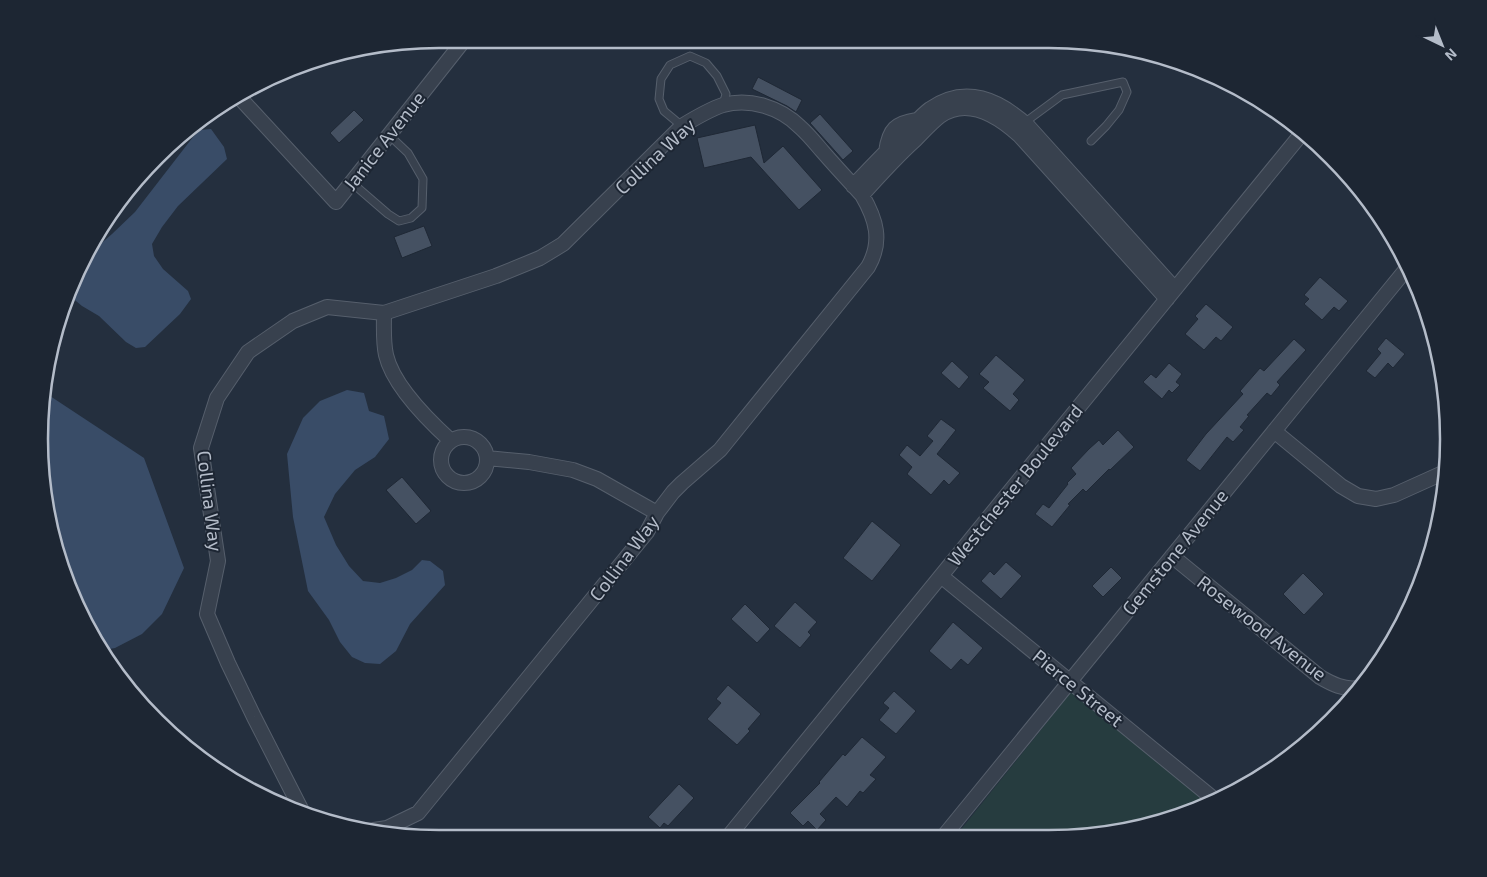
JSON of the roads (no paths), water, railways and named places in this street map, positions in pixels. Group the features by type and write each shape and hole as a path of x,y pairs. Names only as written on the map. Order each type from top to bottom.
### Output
{"street":[{"name":"Janice Avenue","path":"242,100 336,202 458,48"},
{"path":"884,159 891,133 903,122 918,120 929,110 941,103 959,97 971,102 978,109 989,112 1020,128 1171,294"},
{"path":"858,190 884,159 941,115 971,102"},
{"name":"Collina Way","path":"298,803 228,663 207,614 218,561 200,448 217,398 248,352 293,321 327,307 384,312 496,276 552,251 563,244 682,126 702,113 723,105 742,103 760,104 774,109 800,126 858,190 874,220 876,251 868,267 720,450 682,483 657,513 647,532 418,812 390,826"},
{"name":"Westchester Boulevard","path":"734,830 1298,138"},
{"name":"Gemstone Avenue","path":"949,830 1403,274"},
{"path":"384,312 384,340 386,356 391,370 398,382 419,407 451,441"},
{"path":"1274,431 1341,486 1358,496 1376,498 1394,495 1438,475"},
{"path":"465,437 472,439 482,446 487,458 484,471 475,480 456,482 446,474 441,462 444,450 451,441 465,437"},
{"path":"487,458 529,462 573,470 597,478 657,513"},
{"name":"Rosewood Avenue","path":"1172,556 1320,677 1336,686 1349,688"},
{"name":"Pierce Street","path":"941,576 1209,795"}],"lane":[{"path":"682,126 664,111 658,99 661,79 670,65 690,56 706,63 717,76 726,94 723,105"},
{"path":"1020,128 1062,95 1123,82 1126,92 1118,110 1091,141"},
{"path":"352,182 388,214 399,221 411,218 422,208 423,179 408,152 389,135"}],"water":[{"path":"211,129 224,147 227,159 178,206 152,244 154,256 163,269 188,291 191,299 180,314 145,347 136,348 126,342 99,316 73,299 99,246 135,212 200,130"},
{"path":"347,390 364,393 369,411 384,416 389,439 375,457 355,470 335,494 324,517 336,545 349,566 363,581 380,583 396,578 412,570 422,560 430,561 443,571 445,585 410,624 396,651 380,664 365,663 352,657 340,642 329,620 308,591 293,517 287,454 303,418 320,401"},
{"path":"50,396 144,458 184,568 162,614 142,634 115,648 109,649 88,611 77,588 61,540 55,515 48,464"}]}
